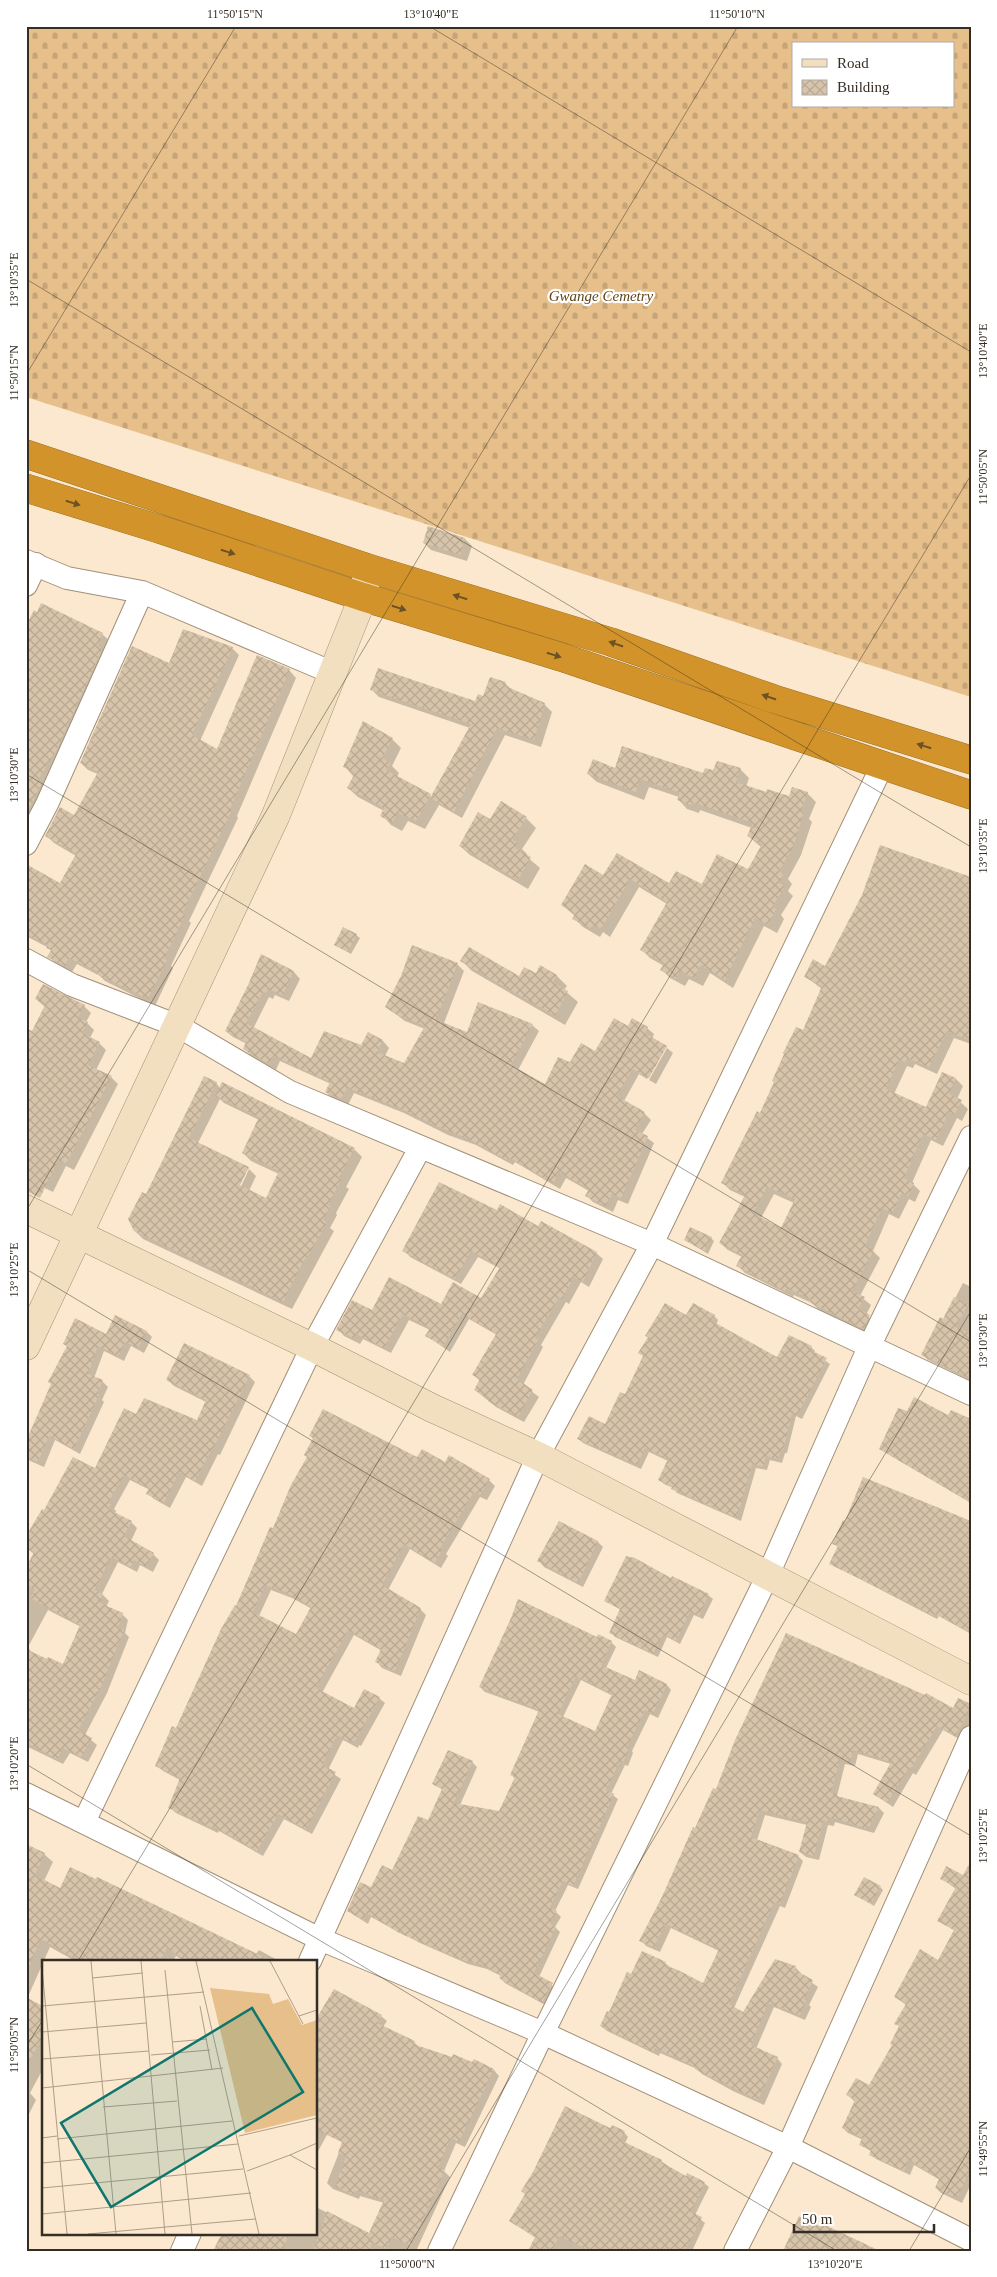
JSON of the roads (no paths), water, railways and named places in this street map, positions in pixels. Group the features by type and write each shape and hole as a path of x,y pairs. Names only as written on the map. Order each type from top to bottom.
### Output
{"highway":[{"path":"26,454 368,568 611,642 774,699 971,760"},
{"path":"26,488 169,532 363,597 561,657 882,766 971,794"}],"main road":[{"path":"26,1346 276,815 363,597 368,568"},
{"path":"26,1209 312,1347 432,1408 538,1456 767,1577 971,1681"}],"street":[{"path":"26,585 31,562 67,578 142,592 333,674"},
{"path":"26,844 104,680 142,592"},
{"path":"310,1960 538,1456 652,1244 882,766"},
{"path":"26,960 72,985 178,1026 290,1092 652,1244 971,1394"},
{"path":"439,2251 767,1577 869,1347 971,1137"},
{"path":"84,1822 312,1347 420,1148"},
{"path":"735,2251 788,2147 971,1737"},
{"path":"26,1794 320,1939 543,2034 788,2147 971,2240"},
{"path":"182,2251 190,2234"}],"park label":[{"name":"Gwange Cemetry","path":"601,296"}]}
